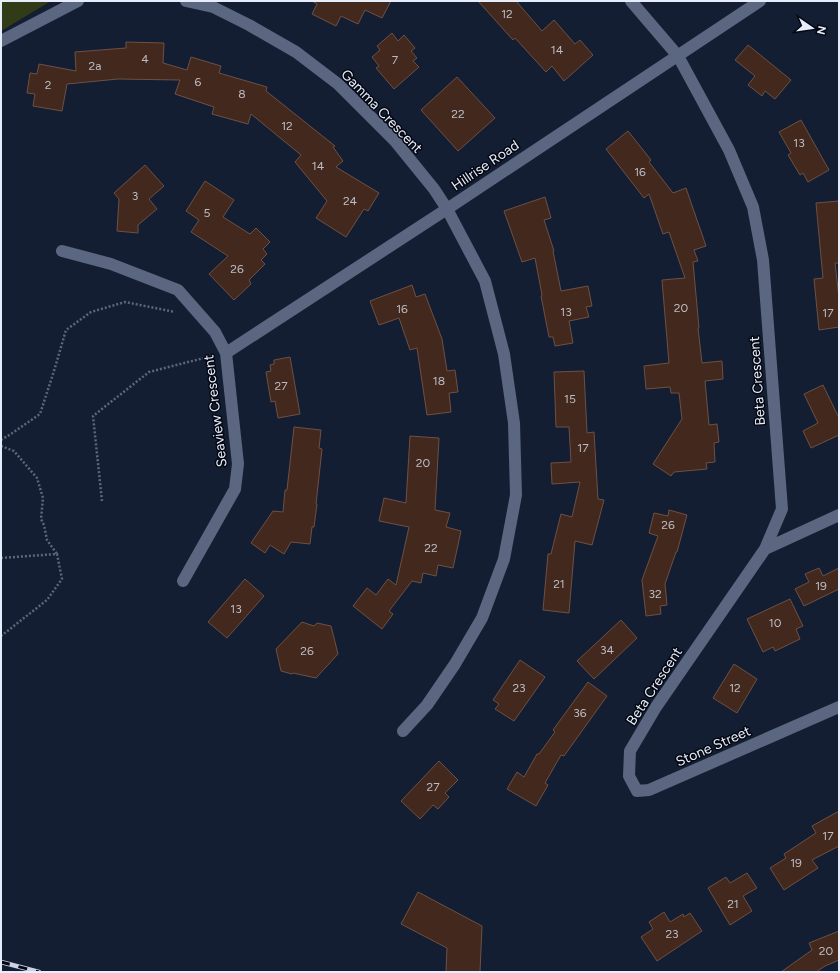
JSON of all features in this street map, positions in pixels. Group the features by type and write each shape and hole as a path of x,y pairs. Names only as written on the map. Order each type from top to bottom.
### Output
{"street":[{"path":"1,41 78,1"},
{"name":"Gamma Crescent","path":"186,1 213,7 249,24 296,52 338,84 395,141 434,189 447,209 485,281 504,354 514,423 516,495 504,560 482,618 456,664 427,705 403,731"},
{"name":"Beta Crescent","path":"630,751 656,707 765,549 782,509 763,260 753,207 728,150 678,56 631,1"},
{"name":"Hillrise Road","path":"226,353 447,209 760,1"},
{"name":"Seaview Crescent","path":"62,251 111,264 178,290 215,332 226,353 238,464 235,489 183,581"},
{"path":"765,549 839,516"},
{"name":"Stone Street","path":"630,751 629,776 637,791 649,790 839,707"}],"path":[{"path":"1,440 40,414 66,330 91,312 125,302 202,316"},
{"path":"102,501 93,416 149,372 226,353"},
{"path":"1,446 14,451 37,478 43,498 41,519 44,525 47,540 57,554 62,579 47,600 1,636"},
{"path":"1,558 57,554"}],"green space":[{"path":"1,1 51,1 1,31"}],"building":[{"path":"312,1 391,1 382,18 365,10 358,24 341,16 336,26 312,14 317,4"},
{"path":"478,1 516,1 542,31 554,20 575,44 580,40 593,55 564,81 552,66 546,72 515,38 513,40"},
{"path":"392,33 398,41 404,35 415,48 411,51 417,58 413,61 419,67 394,89 376,68 379,66 372,57 380,50 377,46"},
{"path":"126,42 164,43 163,63 187,70 191,57 221,66 219,73 267,87 266,91 335,146 333,147 343,161 336,167 379,193 368,211 364,209 346,237 316,218 327,201 295,162 301,155 251,114 248,124 212,114 214,107 175,94 180,80 118,79 67,84 62,111 33,106 35,94 27,93 30,73 37,74 39,64 76,71 75,52 126,48"},
{"path":"748,45 791,80 775,99 765,91 762,96 748,85 755,76 735,60"},
{"path":"457,77 495,118 458,151 421,110"},
{"path":"801,120 829,170 808,182 803,173 800,175 788,155 791,153 779,132"},
{"path":"628,131 651,160 649,162 673,193 686,188 706,246 694,250 698,261 693,262 702,363 722,361 723,379 705,381 709,425 717,424 719,442 714,443 715,462 706,463 707,469 674,472 671,476 653,464 682,419 679,393 671,393 670,387 646,389 644,366 669,363 662,280 685,278 669,232 663,234 649,194 644,198 606,149"},
{"path":"145,165 164,186 149,199 157,209 138,225 138,233 117,231 119,199 114,193"},
{"path":"205,181 234,200 223,217 250,234 256,228 270,242 263,249 267,254 261,260 265,264 249,280 251,284 234,300 209,274 228,256 191,232 199,220 186,211"},
{"path":"545,197 551,218 544,220 554,251 561,291 588,286 592,306 586,307 589,317 569,321 573,343 555,346 553,337 549,337 535,258 522,262 504,211"},
{"path":"839,201 839,263 835,263 839,298 839,327 819,330 814,279 823,278 816,203"},
{"path":"412,285 416,297 425,294 442,339 447,371 455,370 458,392 449,393 451,412 427,415 417,348 410,350 399,318 379,325 370,301"},
{"path":"290,357 300,414 278,418 275,401 271,402 266,372 271,371 270,365 274,364 274,360"},
{"path":"584,371 587,433 594,432 598,499 604,500 592,545 575,541 569,613 543,610 548,554 551,554 561,514 572,517 580,482 552,484 551,463 571,462 569,427 556,427 554,372"},
{"path":"823,385 839,418 839,435 811,448 803,431 818,423 804,394"},
{"path":"294,427 321,430 319,448 322,449 314,527 312,527 310,544 291,542 284,554 270,545 265,553 251,543 273,511 283,512"},
{"path":"410,436 439,438 435,510 450,513 446,527 461,531 453,568 438,565 436,576 423,573 421,583 412,581 389,611 393,614 382,629 353,606 367,588 376,595 388,579 396,585 409,527 379,521 384,498 406,503"},
{"path":"669,510 687,515 677,552 665,584 667,605 660,606 661,614 646,616 642,580 658,536 649,533 654,513 668,516"},
{"path":"819,568 823,576 839,568 839,589 804,606 795,589 809,582 805,574"},
{"path":"245,579 264,596 227,638 208,622"},
{"path":"790,599 803,626 796,629 800,639 775,651 773,647 763,652 747,619"},
{"path":"621,620 637,638 594,679 577,661"},
{"path":"302,622 314,626 317,623 331,626 338,654 316,678 281,671 276,649"},
{"path":"520,660 545,677 514,721 495,709 499,704 493,700"},
{"path":"734,664 757,679 737,713 713,698"},
{"path":"588,682 607,696 564,756 561,755 545,783 548,785 536,806 507,789 517,772 524,777 537,754 539,754 555,732 553,730"},
{"path":"439,761 458,780 445,793 449,797 438,809 433,805 420,819 401,801"},
{"path":"839,811 839,846 812,860 818,868 784,890 770,868 786,858 784,854 816,833 812,826"},
{"path":"747,873 757,888 743,896 752,911 730,925 708,888 726,877 730,883"},
{"path":"418,892 482,926 480,972 446,972 447,948 401,924"},
{"path":"664,912 670,922 683,914 684,917 690,913 702,931 657,961 641,937 653,929 649,922"},
{"path":"839,931 839,960 816,972 781,972 812,950 809,943"}],"railway":[{"path":"1,962 39,972"}]}
